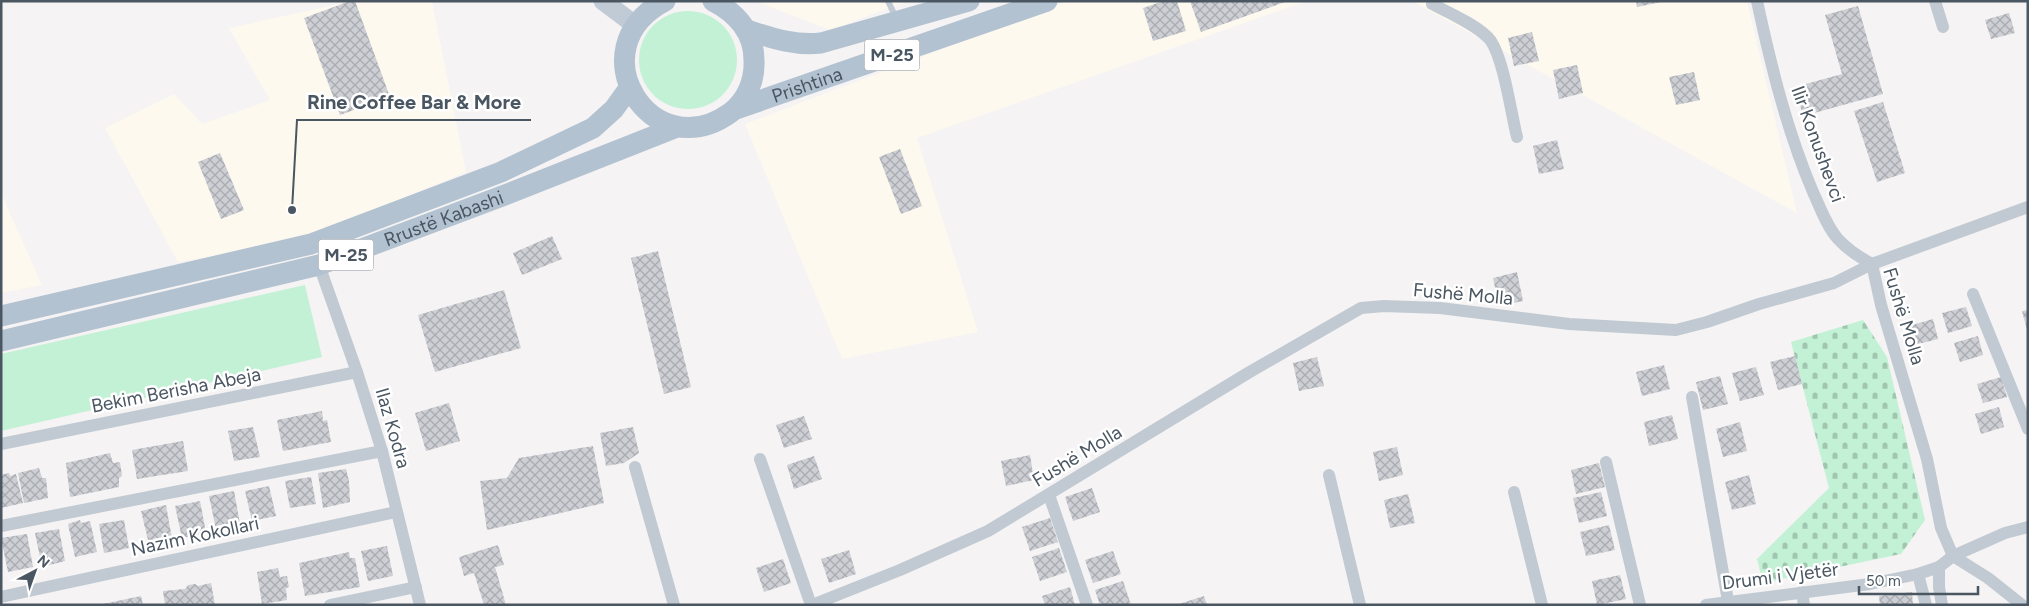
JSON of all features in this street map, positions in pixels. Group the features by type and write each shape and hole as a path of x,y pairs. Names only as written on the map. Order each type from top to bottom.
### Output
{"main road":[{"path":"603,1 635,25"},
{"name":"Prishtina","path":"713,1 726,8 738,18 747,30 754,50 755,72 748,92 736,109"},
{"name":"Prishtina","path":"747,30 787,42 806,45 821,43 969,1"},
{"name":"Prishtina","path":"655,3 635,25 628,40 624,56 629,88 641,106 657,119 677,127 698,128 719,121 736,109 1047,1"},
{"name":"Rrustë Kabashi","path":"1,316 311,244 501,172 592,128 614,109 629,88"},
{"name":"Rrustë Kabashi","path":"1,341 319,265 510,193 677,127"}],"street":[{"path":"1432,1 1432,4 1468,23 1490,41 1502,69 1517,137"},
{"name":"Ilir Konushevci","path":"1757,1 1770,63 1805,174 1837,238 1854,254 1872,264"},
{"path":"1934,1 1943,27"},
{"path":"1872,264 2028,207"},
{"name":"Fushë Molla","path":"812,605 900,570 988,531 1240,378 1360,308 1384,306 1440,308 1569,324 1676,330 1834,283 1872,264 1881,304 1927,459 1941,528 1953,556"},
{"name":"Ilaz Kodra","path":"319,265 358,372 382,451 420,605"},
{"path":"1974,294 2028,429"},
{"name":"Bekim Berisha Abeja","path":"1,444 358,372"},
{"path":"1692,397 1728,601"},
{"path":"1,526 382,451"},
{"path":"760,459 812,605"},
{"path":"1606,462 1640,605"},
{"path":"635,467 674,605"},
{"path":"1329,475 1360,605"},
{"path":"1514,492 1542,605"},
{"path":"1049,495 1087,605"},
{"name":"Nazim Kokollari","path":"1,597 396,512"},
{"name":"Drumi i Vjetër","path":"1706,605 1728,601 1803,598 1918,574 1939,567 1953,556 2006,533 2028,527"},
{"path":"1953,556 1988,578 2022,605"},
{"path":"1939,567 1939,587 1942,605"},
{"path":"1918,574 1926,605"},
{"path":"330,605 416,587"}],"lane":[{"path":"888,1 898,22"}],"shaded area":[{"path":"344,1 432,1 466,172 300,241 178,262 105,128 174,94 202,124 270,100 229,28 344,3"},
{"path":"755,1 908,1 830,30"},
{"path":"1068,1 1307,1 917,138 978,332 842,359 745,124"},
{"path":"1412,1 1747,1 1797,213"},
{"path":"1,193 42,285 1,293"}],"green space":[{"path":"688,11 707,15 723,25 733,41 737,60 733,79 723,95 707,105 688,109 669,105 653,95 643,79 639,60 643,41 653,25 669,15"},
{"path":"305,285 322,357 1,431 1,354"},
{"path":"1863,320 1887,357 1925,520 1901,554 1763,583 1757,559 1829,488 1791,342"}],"building":[{"path":"350,1 355,1 390,97 340,115 304,18"},
{"path":"1164,1 1177,1 1186,31 1153,41 1143,8"},
{"path":"1190,1 1285,1 1285,2 1201,32"},
{"path":"1636,1 1661,1 1661,2 1637,7"},
{"path":"1858,6 1883,94 1803,116 1795,87 1842,74 1825,15"},
{"path":"2009,13 2015,33 1991,39 1985,20"},
{"path":"1532,32 1539,61 1514,66 1508,38"},
{"path":"1577,65 1583,93 1559,99 1553,70"},
{"path":"1694,72 1700,100 1676,105 1669,77"},
{"path":"1883,102 1905,173 1877,182 1854,111"},
{"path":"1557,140 1564,169 1539,174 1533,146"},
{"path":"900,149 922,206 901,214 879,157"},
{"path":"220,153 244,210 221,219 198,162"},
{"path":"552,236 562,259 522,275 513,253"},
{"path":"658,251 691,387 664,394 631,258"},
{"path":"1517,272 1523,301 1499,306 1493,278"},
{"path":"504,290 521,348 435,372 418,315"},
{"path":"1966,307 1972,326 1948,333 1942,313"},
{"path":"2028,310 2028,330 2027,330 2022,311"},
{"path":"1933,319 1938,339 1914,345 1909,326"},
{"path":"1978,336 1983,355 1960,362 1954,343"},
{"path":"1795,356 1802,384 1778,390 1770,362"},
{"path":"1317,357 1324,386 1299,391 1293,363"},
{"path":"1664,365 1670,389 1642,396 1636,372"},
{"path":"1756,367 1764,395 1740,401 1732,373"},
{"path":"1720,376 1728,404 1703,410 1696,382"},
{"path":"2001,377 2007,397 1983,403 1977,384"},
{"path":"449,403 460,441 426,451 415,413"},
{"path":"1999,407 2004,427 1981,434 1975,414"},
{"path":"322,411 323,421 327,420 331,442 283,451 277,420"},
{"path":"1672,415 1678,439 1649,446 1644,422"},
{"path":"804,416 812,439 784,448 776,425"},
{"path":"1740,422 1747,451 1723,457 1716,429"},
{"path":"253,427 260,457 234,461 228,431"},
{"path":"633,427 639,453 624,463 606,466 600,433"},
{"path":"183,441 188,471 137,479 132,450"},
{"path":"593,446 604,503 487,530 480,481 507,478 519,458"},
{"path":"1397,447 1403,475 1379,481 1373,452"},
{"path":"110,453 113,463 120,462 122,476 119,478 119,487 70,497 66,463"},
{"path":"1030,455 1034,480 1006,486 1001,461"},
{"path":"814,456 822,479 794,489 787,465"},
{"path":"1599,463 1605,487 1576,494 1571,470"},
{"path":"39,468 42,478 46,478 48,498 24,503 18,473"},
{"path":"346,469 349,481 350,502 323,508 318,473"},
{"path":"9,473 10,476 16,474 23,503 1,508 1,475"},
{"path":"1749,475 1756,504 1732,510 1725,482"},
{"path":"311,477 316,504 290,508 285,481"},
{"path":"269,486 276,516 252,521 245,491"},
{"path":"1092,488 1100,512 1073,521 1065,497"},
{"path":"234,491 240,524 216,529 209,496"},
{"path":"1601,492 1607,516 1579,523 1573,498"},
{"path":"1408,494 1415,523 1390,528 1384,500"},
{"path":"200,501 206,533 182,538 175,506"},
{"path":"166,505 172,539 149,544 141,511"},
{"path":"1050,518 1058,542 1030,551 1022,527"},
{"path":"80,520 81,523 90,521 97,552 75,557 68,524"},
{"path":"124,520 129,548 104,553 99,524"},
{"path":"1609,525 1615,550 1586,556 1580,532"},
{"path":"59,529 65,561 42,567 35,533"},
{"path":"27,534 33,567 8,572 1,538"},
{"path":"498,545 504,565 495,567 506,605 484,605 474,573 464,576 459,557"},
{"path":"387,546 393,576 368,581 361,551"},
{"path":"1059,548 1067,572 1040,581 1032,557"},
{"path":"849,550 856,574 829,583 821,559"},
{"path":"1113,551 1121,574 1093,583 1085,560"},
{"path":"349,552 350,558 355,558 360,587 305,596 299,563"},
{"path":"783,559 791,583 764,592 756,568"},
{"path":"278,568 280,577 287,576 289,587 286,588 287,600 262,604 257,572"},
{"path":"1620,575 1626,599 1597,605 1592,581"},
{"path":"1123,581 1131,605 1100,605 1095,590"},
{"path":"211,583 215,605 165,605 163,591 185,589 188,585 195,584 198,586"},
{"path":"1070,587 1075,605 1045,605 1042,596"},
{"path":"1912,592 1913,605 1880,605 1879,596"},
{"path":"141,596 143,605 103,605 103,604"},
{"path":"1204,596 1207,605 1179,605 1179,604"}],"place":[{"name":"Rine Coffee Bar & More","path":"292,210"}]}
